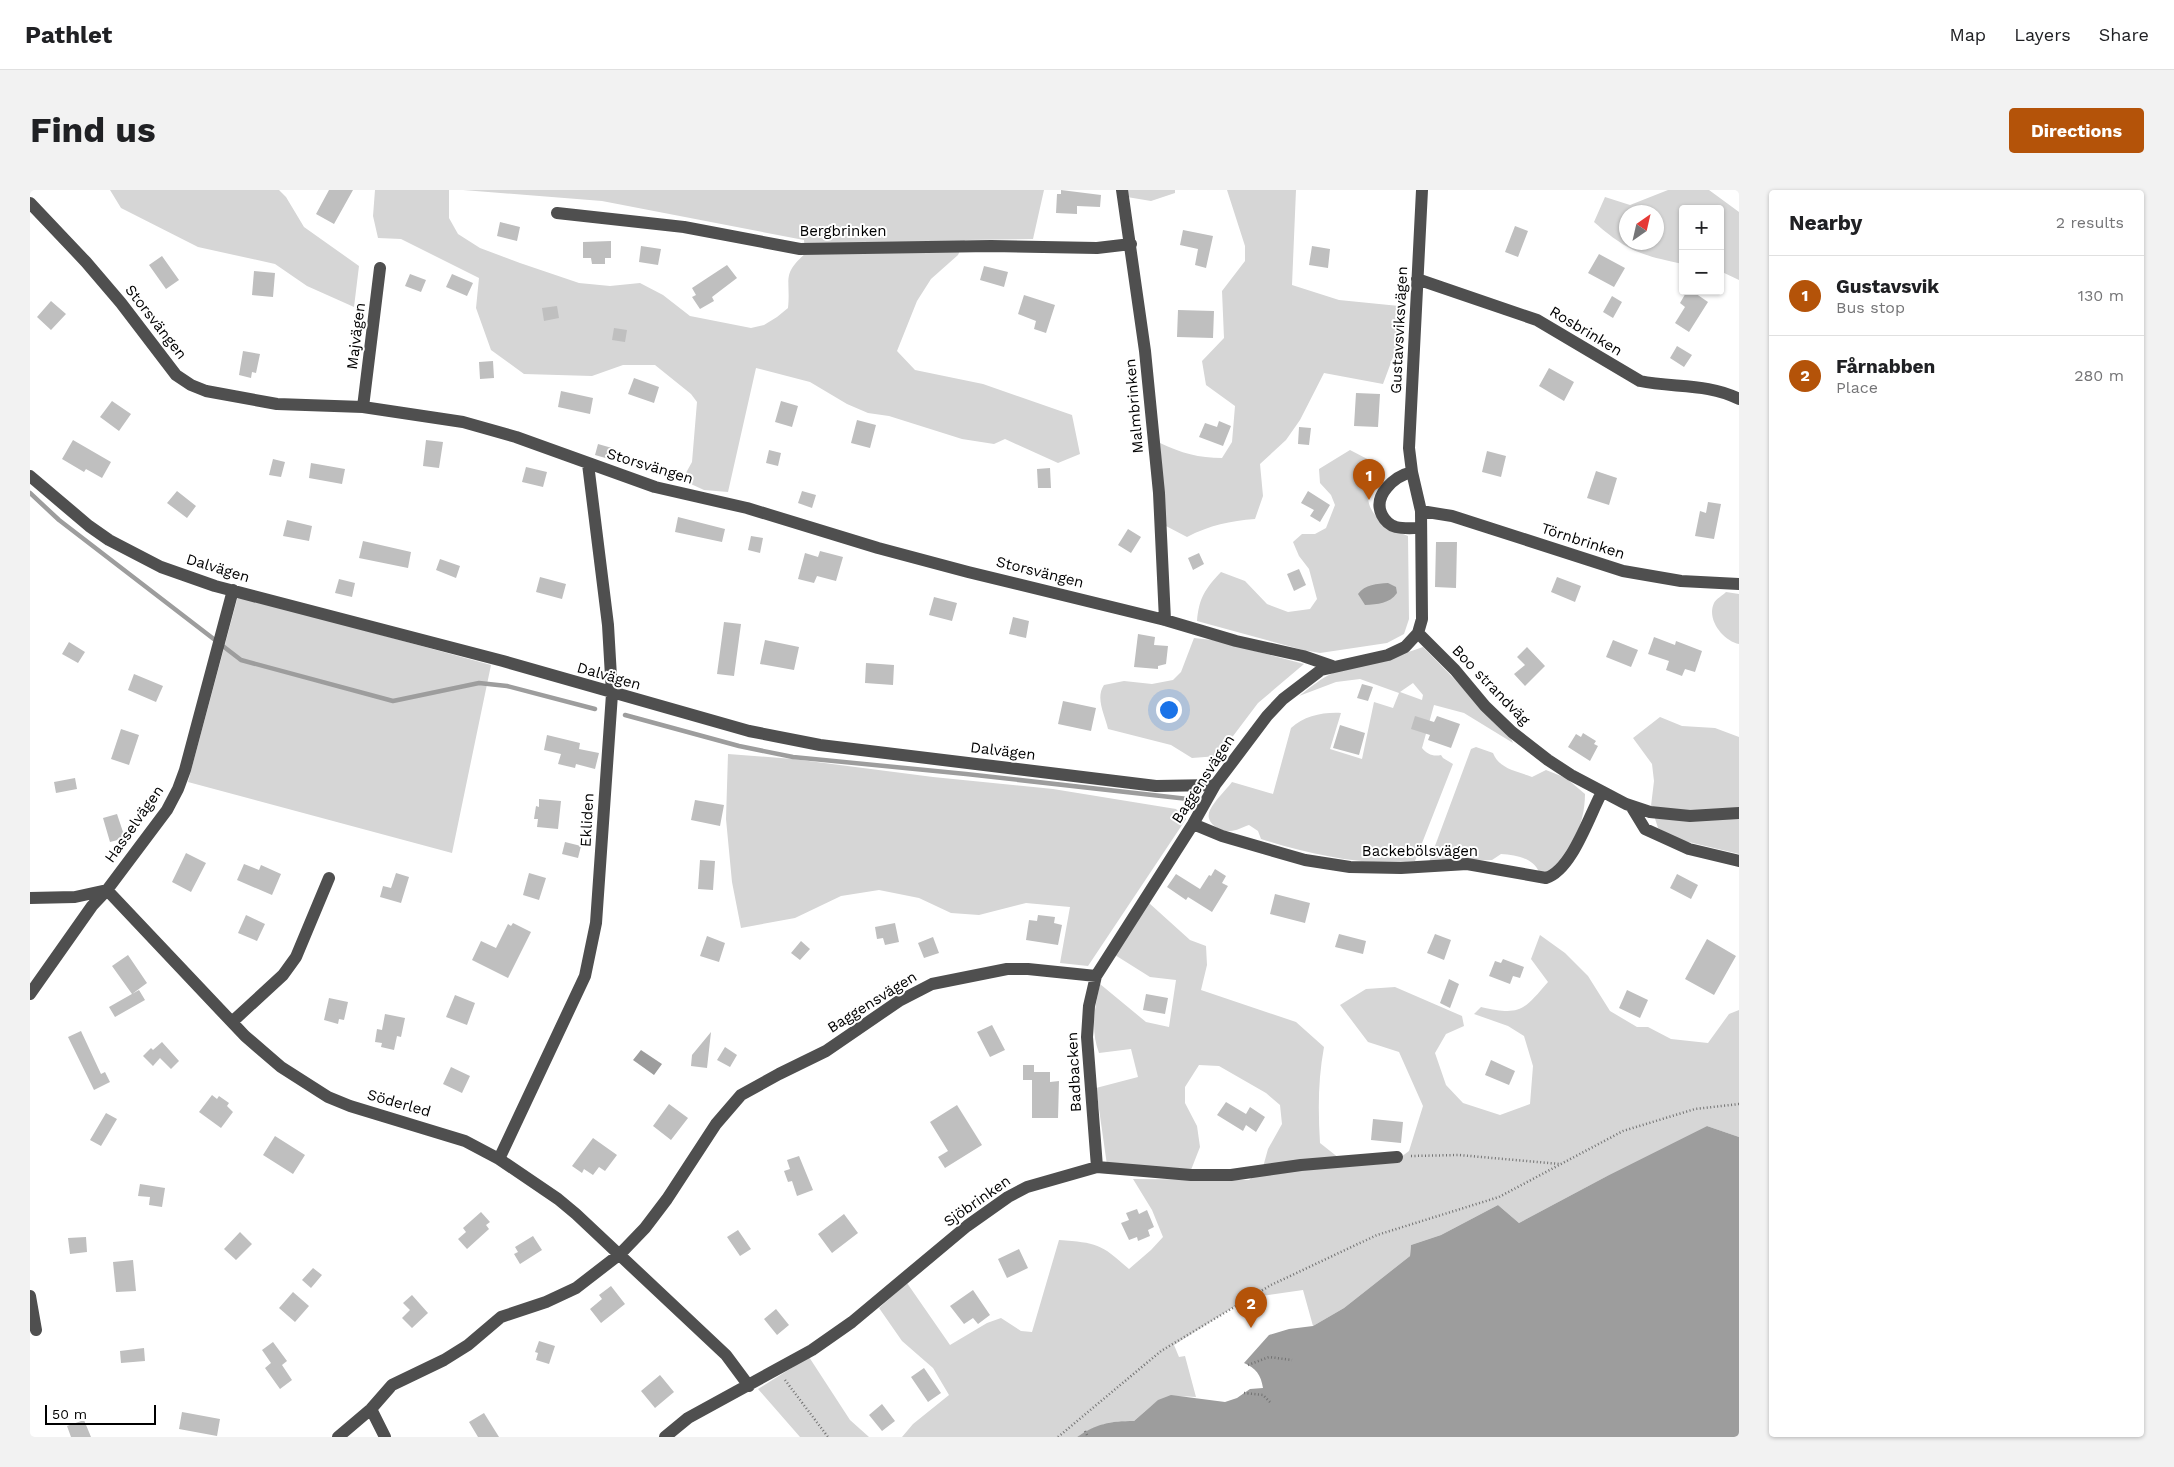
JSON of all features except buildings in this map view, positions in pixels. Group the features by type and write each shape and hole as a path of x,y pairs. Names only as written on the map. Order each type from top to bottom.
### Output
{"street":[{"name":"Malmbrinken","path":"1122,190 1145,350 1158,493 1165,620"},
{"name":"Gustavsviksvägen","path":"1420,528 1421,511 1412,472 1409,448 1422,190"},
{"name":"Storsvängen","path":"30,203 92,268 176,375 191,385 214,393 277,404 364,407 463,422 516,437 655,487 747,508 878,548 1165,620 1236,641 1303,656 1332,666"},
{"name":"Bergbrinken","path":"557,213 684,227 800,249 991,246 1097,248 1131,244"},
{"name":"Majvägen","path":"364,407 380,268"},
{"name":"Rosbrinken","path":"1417,280 1537,320 1621,372 1640,381 1701,387 1739,399"},
{"name":"Ekliden","path":"499,1159 585,976 589,961 600,878 612,694 608,625 588,464"},
{"path":"1412,472 1396,479 1389,485 1380,502 1380,511 1385,520 1398,528 1420,528 1422,619 1418,633"},
{"name":"Dalvägen","path":"30,476 89,526 110,540 161,567 233,590 503,662 749,731 820,745 1156,786 1215,785"},
{"name":"Törnbrinken","path":"1421,511 1468,520 1623,571 1681,581 1739,584"},
{"name":"Hasselvägen","path":"30,994 92,906 107,890 167,810 178,789 185,770 233,590"},
{"name":"Baggensvägen","path":"338,1437 371,1409 392,1385 444,1360 468,1345 501,1318 546,1302 576,1288 620,1254 646,1228 716,1124 741,1095 826,1051 899,1001 932,984 1007,969 1028,969 1096,976 1193,824 1215,785 1267,716 1283,699 1312,675 1332,666 1388,654 1405,647 1418,633"},
{"name":"Boo strandväg","path":"1418,633 1456,670 1485,706 1512,732 1548,760 1602,792 1631,806 1665,815 1690,816 1739,813"},
{"name":"Backebölsvägen","path":"1193,824 1222,836 1305,860 1350,867 1401,868 1467,864 1546,878 1553,876 1568,859 1602,792"},
{"path":"1631,806 1645,829 1689,849 1739,861"},
{"path":"232,1022 277,981 296,957 329,878"},
{"path":"30,898 75,897 107,890"},
{"name":"Söderled","path":"107,890 245,1036 281,1067 328,1097 350,1106 465,1141 499,1159 558,1199 620,1254 663,1298 726,1355 749,1386"},
{"name":"Badbacken","path":"1096,976 1088,1006 1087,1037 1097,1168"},
{"name":"Sjöbrinken","path":"665,1437 688,1418 812,1350 852,1322 960,1232 1008,1197 1049,1179 1097,1168 1191,1175 1231,1175 1301,1165 1397,1157"},
{"path":"30,1296 36,1330"},
{"path":"371,1409 385,1437"}],"path":[{"path":"1058,1437 1161,1351 1271,1285 1377,1235 1499,1197 1623,1131 1696,1110 1739,1104"},
{"path":"1397,1157 1459,1155 1560,1164"},
{"path":"1248,1365 1269,1357 1292,1360"},
{"path":"777,1370 828,1437"},
{"path":"1244,1393 1263,1395 1271,1403"},
{"path":"1086,1431 1088,1437"}],"shaded area":[{"path":"110,190 279,190 286,197 304,227 359,266 354,307 307,286 275,264 198,247 121,208"},
{"path":"375,190 449,190 449,218 458,234 480,248 579,283 610,286 640,283 663,295 690,316 751,328 764,325 788,308 790,273 805,254 804,240 602,201 463,190 1044,190 1033,239 965,240 958,255 931,279 917,301 897,351 915,370 983,384 1072,415 1080,454 1058,463 1005,439 994,444 962,439 889,416 868,413 847,404 810,382 756,368 728,492 704,490 682,480 692,462 697,402 691,394 655,365 623,365 592,376 524,374 491,350 476,308 479,278 401,239 378,238 373,216"},
{"path":"1126,190 1175,190 1175,193 1151,201 1127,197"},
{"path":"1227,190 1296,190 1292,285 1339,300 1399,306 1396,349 1383,384 1324,373 1300,420 1286,440 1260,464 1263,496 1255,519 1220,524 1187,537 1166,526 1160,443 1190,454 1222,458 1232,442 1235,406 1206,385 1202,361 1224,338 1222,291 1245,261 1245,246"},
{"path":"1668,190 1709,190 1739,212 1739,280 1724,273 1724,205 1679,205 1679,263 1635,250 1664,250 1664,205 1630,205"},
{"path":"1605,197 1630,205 1619,205 1619,242 1594,222"},
{"path":"1350,450 1375,463 1379,472 1368,494 1372,512 1387,526 1408,536 1409,619 1404,634 1387,643 1320,653 1197,621 1199,606 1204,594 1221,572 1245,581 1267,604 1288,612 1310,609 1317,599 1309,569 1299,556 1293,542 1302,534 1315,534 1326,528 1335,505 1331,495 1320,483 1319,469"},
{"path":"1388,583 1396,587 1397,593 1394,597 1379,604 1365,605 1358,594 1368,586"},
{"path":"1726,592 1739,594 1739,644 1722,634 1714,623 1712,616 1714,603"},
{"path":"238,596 491,665 452,853 188,782"},
{"path":"1194,638 1213,640 1304,664 1258,703 1218,756 1192,758 1171,745 1108,729 1100,695 1104,685 1124,681 1152,684 1173,680 1181,672"},
{"path":"1423,647 1510,736 1513,743 1464,713 1434,705 1422,748 1435,756 1441,755 1453,764 1415,861 1377,862 1337,858 1298,850 1261,839 1258,831 1249,825 1226,831 1217,828 1211,822 1209,818 1210,810 1232,782 1273,794 1291,728 1302,720 1321,714 1341,713 1330,749 1362,759 1374,702 1393,708 1399,693 1360,679 1336,682 1299,696 1335,672","holes":["1413,683 1423,695 1422,700 1400,692"]},
{"path":"1660,717 1682,726 1715,728 1739,737 1739,854 1676,839 1658,828 1651,806 1654,781 1652,764 1633,738"},
{"path":"1476,747 1493,753 1504,766 1532,777 1546,770 1566,778 1585,794 1579,828 1569,850 1545,874 1539,872 1533,863 1528,860 1507,854 1501,854 1492,860 1429,862 1471,749"},
{"path":"728,754 793,759 933,777 1053,789 1176,809 1186,819 1088,966 1060,963 1070,907 1026,903 979,915 951,913 919,898 879,890 841,896 795,918 741,928 732,882 726,819"},
{"path":"1149,903 1190,940 1206,946 1207,965 1201,990 1296,1022 1324,1047 1319,1095 1320,1143 1349,1166 1393,1163 1409,1151 1423,1106 1399,1052 1368,1042 1340,1005 1366,989 1395,987 1462,1016 1464,1026 1446,1034 1435,1053 1446,1085 1463,1103 1500,1115 1530,1104 1533,1066 1524,1036 1508,1026 1474,1014 1481,1007 1504,1011 1520,1009 1548,982 1531,959 1540,935 1565,953 1588,976 1610,1011 1637,1027 1648,1027 1671,1039 1708,1043 1729,1014 1739,1010 1739,1137 1707,1126 1519,1223 1498,1205 1441,1235 1411,1245 1410,1256 1344,1308 1313,1326 1303,1290 1248,1298 1174,1345 1179,1357 1185,1356 1196,1397 1174,1397 1161,1400 1134,1421 1104,1424 1090,1429 1077,1437 902,1437 913,1424 949,1395 933,1368 902,1341 879,1308 907,1283 950,1345 987,1323 1001,1318 1021,1331 1032,1332 1059,1240 1082,1242 1097,1246 1111,1254 1129,1269 1163,1237 1152,1210 1133,1179 1249,1180 1263,1167 1268,1149 1282,1124 1280,1105 1266,1093 1219,1066 1199,1065 1185,1087 1185,1103 1197,1126 1200,1147 1191,1170 1107,1165 1096,1088 1138,1077 1131,1049 1099,1053 1094,1027 1100,984 1146,1022 1169,1027 1176,980 1150,977 1115,955"},
{"path":"641,1050 662,1064 654,1075 633,1060"},
{"path":"1707,1126 1739,1137 1739,1437 1077,1437 1104,1424 1134,1421 1158,1400 1171,1395 1225,1402 1237,1398 1250,1389 1263,1388 1257,1372 1244,1363 1269,1335 1289,1329 1313,1326 1344,1308 1410,1256 1411,1245 1441,1235 1498,1205 1519,1223"},
{"path":"809,1357 850,1420 869,1437 800,1437 758,1389"}],"waterway":[{"path":"30,493 59,520 241,660 393,701 479,683 507,686 595,709"},
{"path":"625,715 739,746 793,757 1188,799"}],"place":[{"name":"Gustavsvik","path":"1369,500"},
{"name":"Fårnabben","path":"1251,1328"}]}
